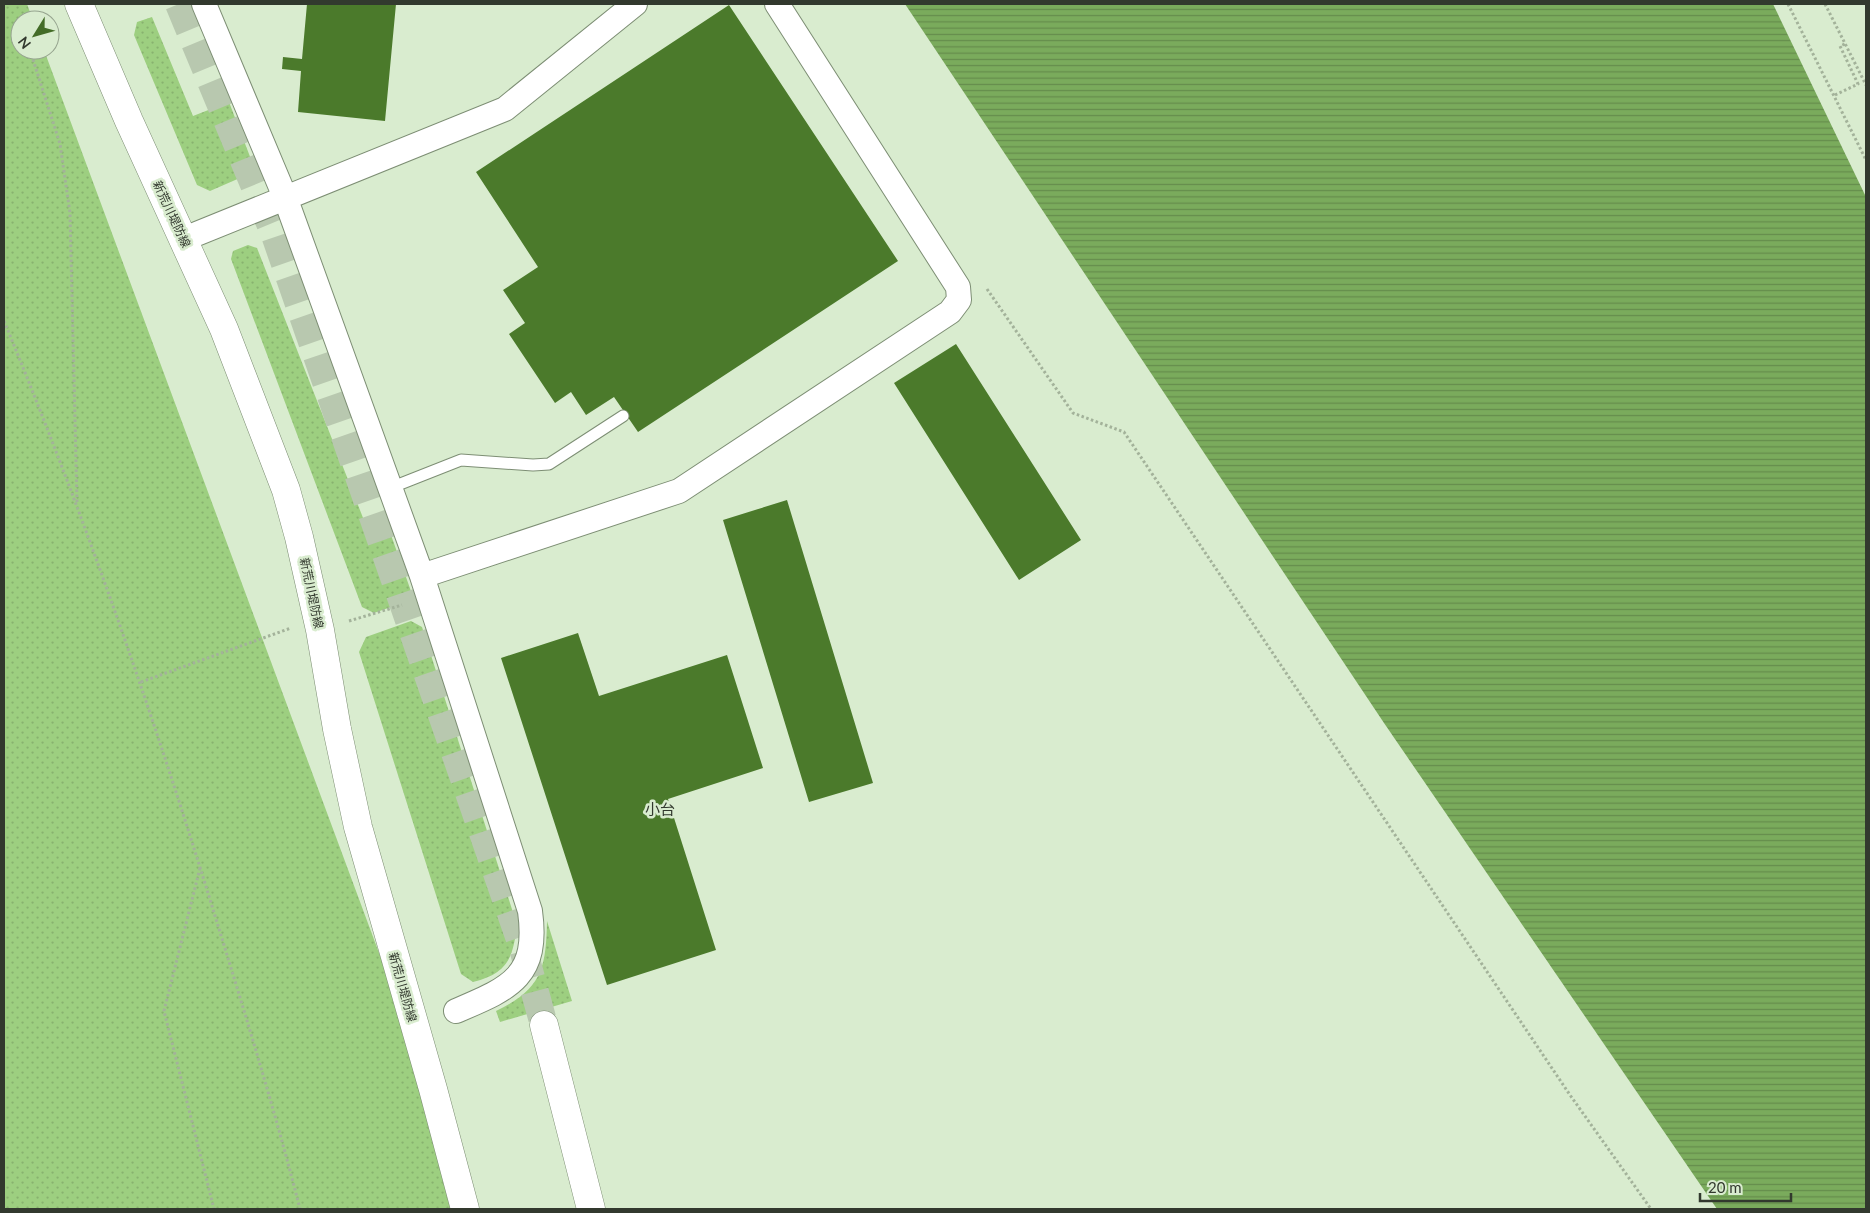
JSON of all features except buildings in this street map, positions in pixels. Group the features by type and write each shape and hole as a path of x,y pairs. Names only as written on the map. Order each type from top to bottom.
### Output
{"main road":[{"name":"新荒川堤防線","path":"79,4 129,121 224,330 286,490 299,537 308,628 337,729 358,827 433,1089 465,1209"},
{"path":"544,1025 591,1209"}],"street":[{"path":"204,4 284,197 390,488 425,586 530,911 533,931 531,953 521,974 503,989 456,1011"},
{"path":"184,239 504,109 635,4"},
{"path":"425,586 679,491 950,312 959,300 958,287 777,4"}],"lane":[{"path":"390,488 461,460 533,465 549,464 623,416"}],"path":[{"path":"1788,4 1866,160"},
{"path":"1825,4 1866,85"},
{"path":"1834,95 1858,84 1840,46 1845,44"},
{"path":"33,60 60,144 70,212 77,506"},
{"path":"982,282 1073,413 1124,432 1570,1095 1651,1209"},
{"path":"4,321 77,506 141,682 266,1083 300,1209"},
{"path":"141,682 308,628 425,586"},
{"path":"200,868 164,1011 214,1209"}],"shaded area":[{"path":"4,4 27,4 29,10 10,10 10,60 48,60 474,1209 4,1209"},
{"path":"905,4 1773,4 1866,197 1866,1209 1717,1209 1384,723"},
{"path":"152,17 193,116 229,102 254,167 249,174 210,191 197,185 134,35 137,22"},
{"path":"248,245 257,248 367,528 386,521 412,594 408,601 374,613 362,607 231,259 233,251"},
{"path":"411,621 422,627 517,925 511,955 507,962 494,974 473,982 461,974 359,652 366,637"},
{"path":"547,921 572,1001 500,1022 496,1011 523,994 538,975 543,964 545,952"}],"tunnel":[{"path":"179,4 275,235 522,945 544,1025"}],"district":[{"name":"小台","path":"660,809"}]}
